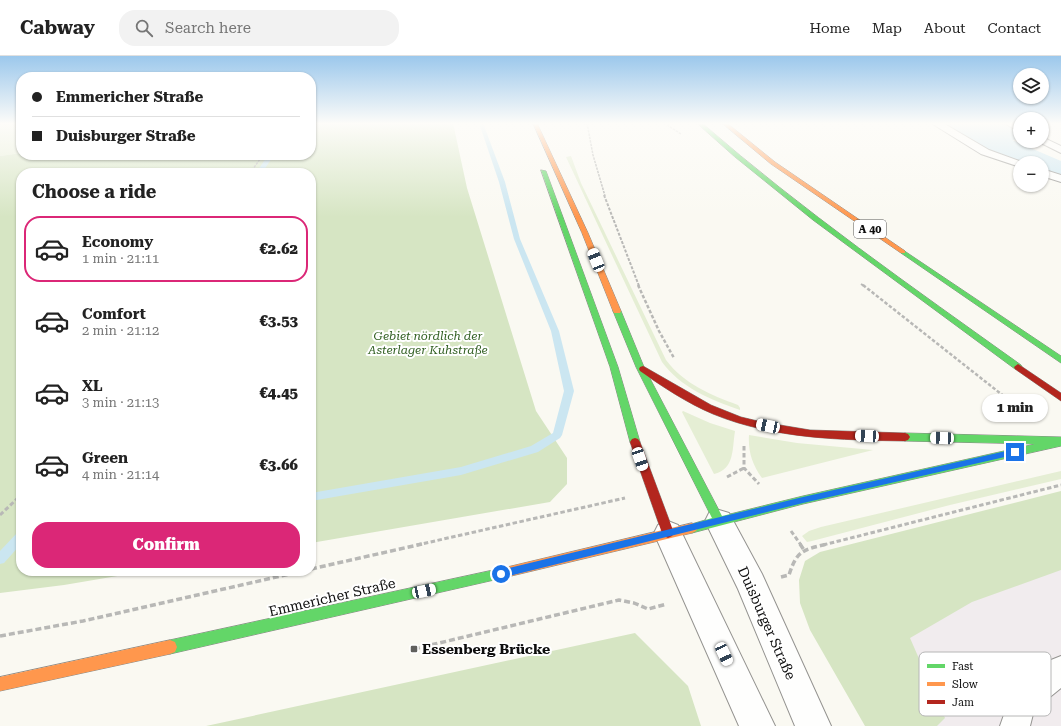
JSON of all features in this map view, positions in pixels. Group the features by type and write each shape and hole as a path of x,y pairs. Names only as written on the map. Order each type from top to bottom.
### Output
{"main road":[{"path":"549,154 585,233 640,367 719,521"},
{"name":"A 40","path":"734,154 806,212 1061,398"},
{"name":"A 40","path":"763,154 1061,360"},
{"path":"538,159 614,367 640,459 651,492 668,533 1061,441"},
{"path":"640,367 674,390 703,406 744,421 793,431 852,435 1061,441"},
{"name":"Emmericher Straße","path":"0,684 73,670 548,563 668,533"}],"street":[{"name":"Duisburger Straße","path":"719,521 751,584 813,726"},
{"path":"668,533 757,726"}],"lane":[{"path":"992,154 1013,162"},
{"path":"1049,175 1061,179"},
{"path":"1051,678 1061,670"},
{"path":"1015,726 1018,716"}],"path":[{"path":"592,154 604,197 632,270 662,337 675,360"},
{"path":"944,350 1030,416"},
{"path":"744,421 744,468"},
{"path":"804,550 957,510 1061,485"},
{"path":"316,568 651,492"},
{"path":"0,515 16,500"},
{"path":"0,636 83,621 281,576"},
{"path":"414,649 620,600 634,603 648,609 698,597"}],"shaded area":[{"path":"1061,540 1061,726 912,726 856,617"}],"green space":[{"path":"0,154 12,154 0,156"},
{"name":"Gebiet nördlich der Asterlager Kuhstraße","path":"16,154 16,160 316,160 316,154 460,154 467,188 536,411 567,458 567,484 550,502 316,542 316,168 16,168 16,576 117,576 64,585 0,593 0,156"},
{"path":"571,156 581,183 666,360 681,376 708,393 738,405 740,410 718,402 687,386 669,371 662,362 566,157"},
{"path":"683,411 710,423 735,431 733,451 726,468 714,474 682,412"},
{"path":"749,435 797,443 873,450 762,478 751,457"},
{"path":"1061,471 1061,479 950,505 812,541 807,542 802,536 809,531 821,527"},
{"path":"1061,491 1061,570 972,602 910,638 919,659 919,716 944,716 945,718 937,726 865,726 810,630 800,603 799,580 805,561 820,552"},
{"path":"635,633 688,686 701,726 206,726"}],"water":[{"path":"1000,154 1045,154 1061,161 1061,177 1049,173 1049,156 1013,156 1013,159"}],"waterway":[{"path":"316,496 461,471 534,449 557,435 569,391 555,331 517,239 502,182 492,154"},
{"path":"262,168 268,160"},
{"path":"0,559 16,541"}],"traffic: fast":[{"path":"735,154 815,219 1018,367"},
{"path":"543,171 614,367 635,442"},
{"path":"903,252 1061,360"},
{"path":"617,311 640,367 719,521"},
{"path":"905,437 1061,441"},
{"path":"692,528 803,500 1061,442"},
{"path":"170,647 503,573"}],"traffic: slow":[{"path":"549,154 585,233 617,311"},
{"path":"762,154 903,252"},
{"path":"503,573 692,528"},
{"path":"0,684 170,647"}],"traffic: jam":[{"path":"1018,367 1061,398"},
{"path":"643,369 707,408 739,420 762,426 833,435 905,437"},
{"path":"635,442 668,533"}],"place":[{"name":"Essenberg Brücke","path":"414,649"}],"route":[{"path":"501,574 803,500 1015,452"}]}
